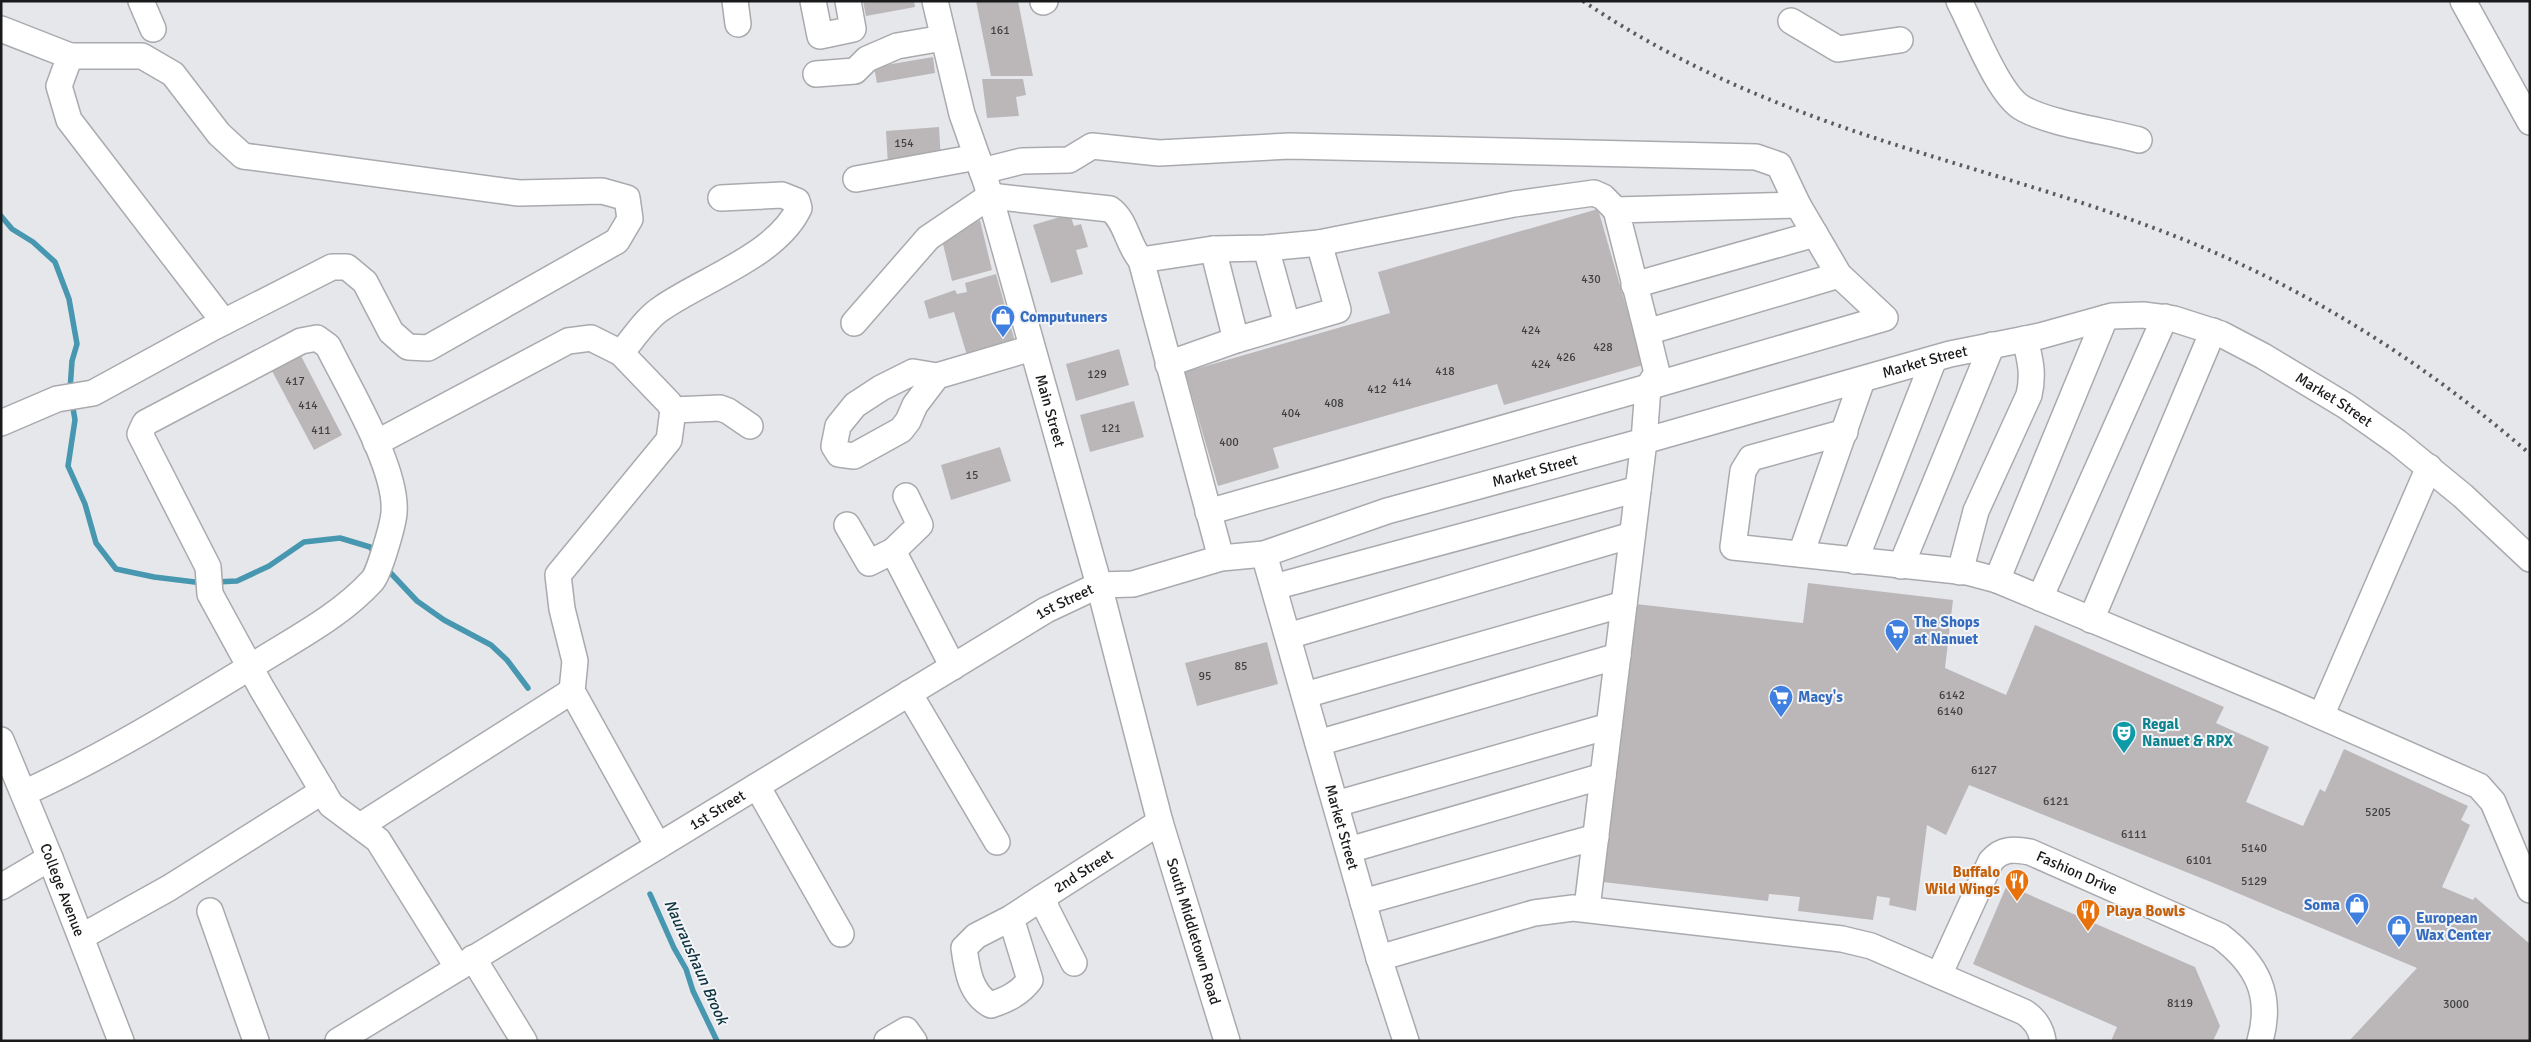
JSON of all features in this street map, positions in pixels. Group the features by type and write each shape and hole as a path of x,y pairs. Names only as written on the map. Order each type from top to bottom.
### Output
{"street":[{"path":"141,1 153,29"},
{"path":"813,1 820,36 853,29 848,1"},
{"name":"Main Street","path":"935,1 962,114 990,196 1100,586 1160,822"},
{"path":"2463,1 2530,122"},
{"path":"1964,10 2000,83 2022,109 2060,121 2139,140"},
{"path":"1791,21 1838,49 1900,40"},
{"path":"1,29 70,56 142,56 173,74 219,134 243,156 519,193 602,191 627,198 630,219 617,241 428,348 408,347 391,332 366,282 347,267 332,267 224,322 93,393 58,399 1,423"},
{"path":"816,74 855,71 867,59 897,46 943,38"},
{"path":"70,56 58,86 69,120 224,322"},
{"path":"856,179 979,164 1068,160 1092,146 1159,153 1290,146 1756,158 1779,165 1798,205 1840,274 1885,318 1208,512"},
{"path":"1141,260 1213,249 1319,244 1514,204 1594,193 1603,196 1616,210 1656,373 1648,387 1644,441 1587,908"},
{"path":"621,353 660,309 755,253 784,230 794,218 799,208 797,201 782,195 721,198"},
{"path":"854,323 928,238 990,196 1110,210 1117,215 1134,252 1141,260 1221,558"},
{"path":"1616,210 1798,205"},
{"path":"1634,284 1815,234"},
{"path":"1168,364 1236,340 1338,310 1319,244"},
{"path":"1266,248 1288,324"},
{"path":"1213,249 1236,340"},
{"path":"1647,332 1840,274"},
{"name":"Market Street","path":"1100,586 1134,584 1221,558 1264,554 1387,511 1934,359 2025,339 2105,318 2143,315 2165,317 2213,331 2263,356 2319,389 2386,434 2430,467 2530,558"},
{"path":"2040,598 2165,317"},
{"path":"1997,580 2105,318"},
{"path":"2091,620 2213,331"},
{"path":"24,793 77,769 127,742 251,666 336,613 374,580 392,528 395,511 391,476 328,346 317,338 301,341 145,423 140,434 208,567 210,594 251,666 262,689 331,805 378,840 524,1041"},
{"path":"376,443 568,341 591,338 621,353 674,410"},
{"path":"1960,572 1976,511 2029,395 2033,378 2032,365 2025,339"},
{"path":"1901,566 1992,345"},
{"path":"937,376 1032,348"},
{"path":"1855,561 1934,359"},
{"path":"1801,554 1862,380"},
{"path":"674,410 720,408 728,410 750,426"},
{"path":"658,846 572,691 575,661 562,609 558,575 669,440 674,410"},
{"path":"1845,432 1751,458 1743,471 1733,546 1960,572 1997,580 2321,716 2479,786 2493,802 2530,890"},
{"path":"2321,716 2430,467"},
{"path":"1274,587 1638,489"},
{"path":"847,525 869,563 893,551 920,525 906,496"},
{"path":"1288,636 1632,536"},
{"path":"893,551 953,667"},
{"name":"Market Street","path":"1264,554 1379,958 1406,1041"},
{"name":"1st Street","path":"338,1041 1046,610 1100,586"},
{"path":"1304,695 1624,604"},
{"path":"1318,743 1618,656"},
{"path":"360,826 572,691"},
{"path":"909,693 997,842"},
{"path":"1336,804 1609,726"},
{"name":"College Avenue","path":"1,740 50,858 120,1041"},
{"path":"1349,850 1603,776"},
{"path":"756,786 841,934"},
{"path":"81,937 169,888 323,791"},
{"name":"2nd Street","path":"1074,963 1047,910 1043,897 1127,841 1160,822"},
{"name":"South Middletown Road","path":"1160,822 1227,1041"},
{"path":"1363,902 1596,836"},
{"name":"Fashion Drive","path":"1939,975 1991,861 1996,855 2004,851 2020,850 2030,852 2220,936 2236,947 2249,961 2256,974 2264,999 2260,1041"},
{"path":"1,887 50,858"},
{"path":"1011,918 1043,897"},
{"path":"1379,958 1534,913 1553,909 1587,908 1857,942 1939,975 2032,1017 2038,1024 2042,1041"},
{"path":"210,910 256,1041"},
{"path":"887,1041 906,1030 914,1041"}],"building":[{"path":"863,1 914,1 915,7 866,16"},
{"path":"976,1 1018,1 1033,76 991,76"},
{"path":"933,57 935,73 877,83 874,67"},
{"path":"982,79 1023,79 1026,95 1016,97 1019,116 987,118"},
{"path":"939,127 941,161 888,165 886,131"},
{"path":"1598,209 1643,365 1504,405 1497,384 1273,448 1279,468 1218,486 1185,372 1390,313 1378,272"},
{"path":"1070,214 1074,226 1081,224 1088,247 1076,250 1083,274 1051,283 1033,225"},
{"path":"980,220 992,270 952,281 942,240"},
{"path":"996,274 1017,349 969,362 954,312 929,319 924,301 955,290 957,294 967,292 965,283"},
{"path":"1119,349 1129,385 1076,401 1066,364"},
{"path":"301,356 342,435 314,450 272,371"},
{"path":"1134,401 1144,437 1090,452 1080,415"},
{"path":"1000,447 1011,481 951,500 941,465"},
{"path":"1808,583 1953,600 1945,668 2006,695 2035,625 2224,707 2216,723 2269,747 2246,802 2303,826 2320,789 2325,792 2344,749 2468,806 2461,820 2470,825 2442,887 2473,900 2475,897 2530,944 2530,1041 2349,1041 2417,968 2211,882 1969,785 1946,835 1927,825 1916,911 1889,905 1890,898 1877,896 1873,920 1798,911 1800,897 1769,894 1768,901 1603,882 1636,604 1803,623"},
{"path":"1267,642 1278,684 1197,706 1185,663"},
{"path":"2007,885 2195,967 2220,1026 2213,1041 2111,1041 2117,1027 1973,964"}],"waterway":[{"name":"Nauraushaun Brook","path":"1,216 12,229 33,242 55,262 69,299 77,344 72,361 70,390"},
{"name":"Nauraushaun Brook","path":"72,402 75,420 68,466 85,504 96,543 116,569 154,577 203,583"},
{"name":"Nauraushaun Brook","path":"215,582 237,581 269,566 304,542 340,538 370,547 377,556"},
{"name":"Nauraushaun Brook","path":"385,567 417,601 444,620 491,645 507,660 528,688"},
{"name":"Nauraushaun Brook","path":"650,894 674,948 686,969 693,991 717,1041"}],"railway":[{"path":"1583,1 1684,61 1737,86 1791,108 1836,125 2113,213 2210,250 2259,273 2307,298 2400,354 2488,419 2530,454"}],"place":[{"name":"Computuners","path":"1003,338"},
{"name":"The Shops at Nanuet","path":"1897,652"},
{"name":"Macy's","path":"1781,718"},
{"name":"Regal Nanuet & RPX","path":"2124,754"},
{"name":"Buffalo Wild Wings","path":"2017,902"},
{"name":"Soma","path":"2357,926"},
{"name":"Playa Bowls","path":"2088,932"},
{"name":"European Wax Center","path":"2399,948"}]}
